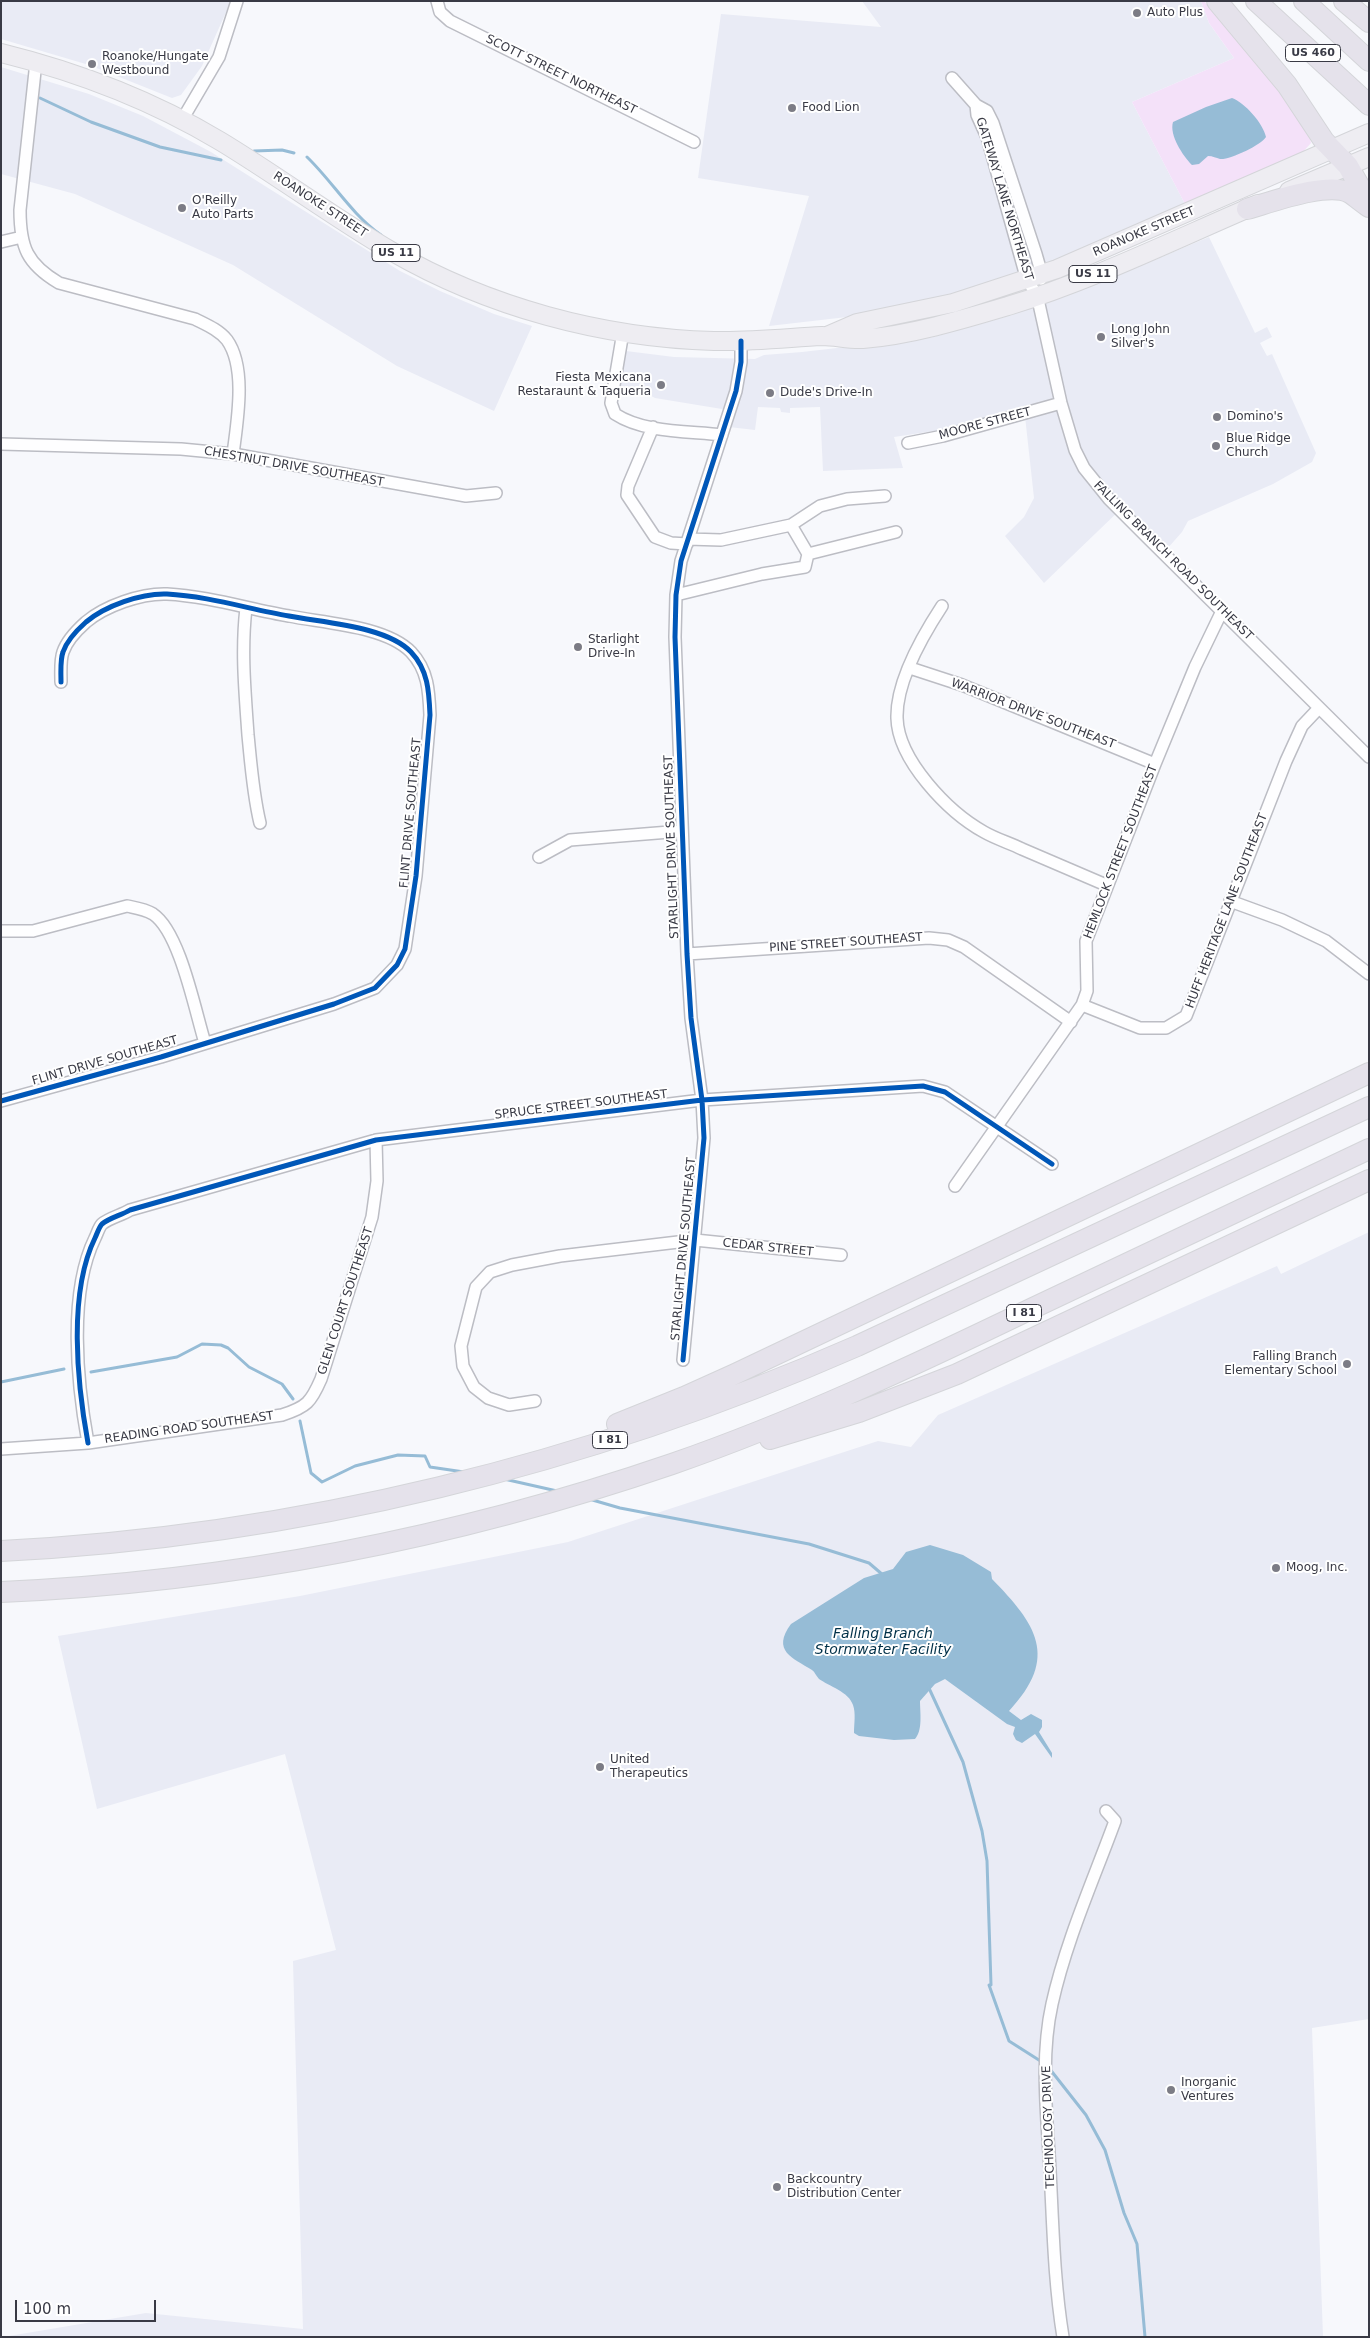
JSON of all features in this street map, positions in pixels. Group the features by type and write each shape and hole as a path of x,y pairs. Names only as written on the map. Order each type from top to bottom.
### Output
{"highway":[{"path":"1217,1 1287,85 1332,150 1348,166 1369,203"},
{"name":"US 460","path":"1256,1 1369,105"},
{"name":"US 460","path":"1304,1 1369,61"},
{"path":"1344,1 1369,22"},
{"path":"1247,209 1317,189 1336,189 1349,192 1369,207"},
{"path":"271,1522 519,1454 638,1416 787,1349 1368,1073"},
{"name":"I 81","path":"1,1551 145,1539 271,1522 366,1504 499,1472 570,1452 681,1416 777,1380 857,1346 1369,1107"},
{"name":"I 81","path":"1,1592 92,1586 201,1575 332,1553 488,1518 674,1463 870,1386 1369,1149"},
{"path":"674,1463 813,1427 883,1403 956,1374 1369,1180"}],"main road":[{"name":"ROANOKE STREET","path":"1,53 36,62 100,83 182,120 219,140 392,251 462,286 535,312 623,332 680,339 741,341 826,336 860,340 947,323 1037,295 1118,264 1369,157"},
{"name":"ROANOKE STREET","path":"826,336 856,322 953,303 1034,277 1369,133"}],"street":[{"path":"182,120 219,56 237,1"},
{"name":"SCOTT STREET NORTHEAST","path":"437,1 440,12 450,21 694,142"},
{"path":"36,62 20,210 22,237 30,261 41,273 59,284 195,319 213,327 227,340 236,359 238,387 234,454"},
{"name":"GATEWAY LANE NORTHEAST","path":"952,78 976,104 987,111 993,123 1034,277 1037,295"},
{"name":"GATEWAY LANE NORTHEAST","path":"976,104 977,116 987,137 1034,277"},
{"path":"1,242 22,237"},
{"name":"FALLING BRANCH ROAD SOUTHEAST","path":"1037,295 1061,403 1075,450 1084,468 1096,484 1369,757"},
{"path":"623,332 611,403 615,414 624,420 654,427 722,435"},
{"name":"STARLIGHT DRIVE SOUTHEAST","path":"683,1360 704,1138 702,1100 691,1018 687,954 675,637 676,595 681,561 736,391 741,362 741,341"},
{"name":"MOORE STREET","path":"908,443 943,436 1061,403"},
{"path":"654,427 628,486 627,495 655,536 671,543 721,540 791,525 820,506 847,499 885,496"},
{"name":"CHESTNUT DRIVE SOUTHEAST","path":"1,444 181,450 234,454 466,496 496,493"},
{"path":"676,595 762,574 805,567 808,554 791,525"},
{"path":"808,554 896,532"},
{"name":"FLINT DRIVE SOUTHEAST","path":"1,1101 205,1043 334,1004 375,988 396,965 405,949 417,867 430,715 429,691 423,667 410,651 392,639 365,630 165,594 125,601 93,616 75,632 63,652 61,682"},
{"path":"942,606 929,626 900,692 897,717 900,740 911,762 940,799 983,832 1106,885"},
{"path":"246,608 243,630 244,680 254,797 260,822"},
{"name":"HEMLOCK STREET SOUTHEAST","path":"954,1186 997,1128 1082,1005 1087,991 1086,941 1106,885 1155,764 1195,667 1222,611"},
{"name":"WARRIOR DRIVE SOUTHEAST","path":"910,668 971,689 1155,764"},
{"name":"HUFF HERITAGE LANE SOUTHEAST","path":"1082,1005 1140,1028 1166,1028 1186,1016 1286,761 1302,726 1319,708"},
{"path":"540,857 570,840 682,831"},
{"path":"1230,901 1282,920 1326,941 1369,974"},
{"path":"1,931 33,931 128,906 143,908 154,914 171,934 205,1043"},
{"name":"PINE STREET SOUTHEAST","path":"687,954 929,938 948,940 964,947 1071,1022"},
{"name":"SPRUCE STREET SOUTHEAST","path":"88,1443 81,1408 76,1339 88,1252 102,1224 130,1210 376,1140 702,1100 922,1086 944,1092 1052,1164"},
{"name":"GLEN COURT SOUTHEAST","path":"312,1400 322,1379 372,1218 376,1181 376,1140"},
{"name":"CEDAR STREET","path":"535,1401 509,1405 488,1398 474,1387 463,1366 461,1346 476,1287 490,1272 512,1265 560,1256 695,1240 841,1255"},
{"name":"READING ROAD SOUTHEAST","path":"1,1449 88,1443 282,1415 299,1410 312,1400"},
{"name":"TECHNOLOGY DRIVE","path":"1063,2337 1056,2284 1047,2119 1045,2082 1047,2043 1052,2004 1073,1935 1115,1821 1106,1812"}],"shaded area":[{"path":"1,1 231,1 202,66 181,95 172,98 89,65 1,39"},
{"path":"862,1 1201,1 1209,23 1234,58 1132,102 1186,206 1123,233 998,282 959,295 873,314 769,326 809,196 698,178 721,14 881,27"},
{"path":"1201,1 1204,1 1210,7 1280,92 1310,138 1311,143 1302,153 1186,206 1132,102 1234,58 1209,23"},
{"path":"1,67 89,94 143,116 211,152 400,271 440,291 494,314 532,326 494,411 397,366 233,265 75,194 1,174"},
{"path":"1209,237 1255,333 1267,327 1272,337 1260,343 1267,356 1272,354 1316,453 1312,462 1273,484 1188,521 1182,532 1167,549 1123,507 1044,583 1005,536 1024,517 1034,498 1024,407 940,430 894,437 903,468 823,471 820,407 790,408 790,413 781,412 780,408 758,407 755,430 729,427 734,411 655,398 642,391 620,386 626,351 674,357 755,359 764,355 933,337 1012,315 1061,294 1133,269"},
{"path":"1369,1232 1369,2019 1312,2028 1323,2337 3,2337 146,2313 303,2329 293,1961 336,1950 285,1754 97,1809 58,1636 300,1596 568,1542 878,1441 911,1447 938,1415 1277,1266 1281,1274"}],"water":[{"path":"1232,98 1253,114 1266,137 1252,148 1238,155 1225,159 1208,156 1199,164 1192,165 1181,151 1175,139 1172,127 1173,122"},
{"name":"Falling Branch Stormwater Facility","path":"930,1545 963,1555 991,1572 992,1579 1020,1611 1030,1626 1036,1642 1038,1657 1034,1674 1025,1692 1009,1711 1021,1720 1031,1714 1042,1720 1042,1727 1039,1732 1052,1753 1052,1758 1035,1734 1022,1743 1016,1740 1013,1734 1015,1727 1007,1724 945,1679 935,1684 920,1701 920,1726 915,1739 894,1740 859,1736 854,1733 855,1715 851,1700 819,1679 813,1671 787,1653 783,1641 785,1633 791,1624 864,1578 893,1569 906,1552"}],"waterway":[{"path":"40,98 91,122 160,147 221,160"},
{"path":"254,151 282,150 294,153"},
{"path":"307,157 351,208 381,235"},
{"path":"91,1372 177,1357 202,1344 221,1345 228,1348 249,1367 282,1384 293,1399"},
{"path":"1,1382 64,1369"},
{"path":"300,1421 311,1473 322,1482 355,1466 398,1455 425,1456 430,1467 464,1472"},
{"path":"504,1479 557,1491"},
{"path":"589,1499 620,1508 809,1544 869,1563 883,1575"},
{"path":"928,1686 963,1762 982,1831 987,1861 991,1985 989,1985 1009,2041 1042,2062"},
{"path":"1049,2068 1086,2115 1105,2150 1124,2213 1137,2244 1145,2337"}],"cycle path":[{"path":"683,1360 704,1138 702,1100 691,1018 687,954 675,637 676,595 681,561 736,391 741,362 741,341"},
{"path":"1,1101 161,1057 334,1004 375,988 397,965 405,949 416,876 430,706 428,689 421,666 411,652 400,643 386,636 354,627 197,597 157,594 135,598 113,606 94,616 83,625 70,639 63,652 61,682"},
{"path":"88,1443 78,1366 78,1311 81,1285 86,1260 101,1225 130,1210 376,1140 702,1100 923,1086 945,1092 1052,1164"}],"place":[{"name":"Auto Plus","path":"1137,13"},
{"name":"Roanoke/Hungate Westbound","path":"92,64"},
{"name":"Food Lion","path":"792,108"},
{"name":"O'Reilly Auto Parts","path":"182,208"},
{"name":"Long John Silver's","path":"1101,337"},
{"name":"Fiesta Mexicana Restaraunt & Taqueria","path":"661,385"},
{"name":"Dude's Drive-In","path":"770,393"},
{"name":"Domino's","path":"1217,417"},
{"name":"Blue Ridge Church","path":"1216,446"},
{"name":"Starlight Drive-In","path":"578,647"},
{"name":"Falling Branch Elementary School","path":"1347,1364"},
{"name":"Moog, Inc.","path":"1276,1568"},
{"name":"United Therapeutics","path":"600,1767"},
{"name":"Inorganic Ventures","path":"1171,2090"},
{"name":"Backcountry Distribution Center","path":"777,2187"}]}
